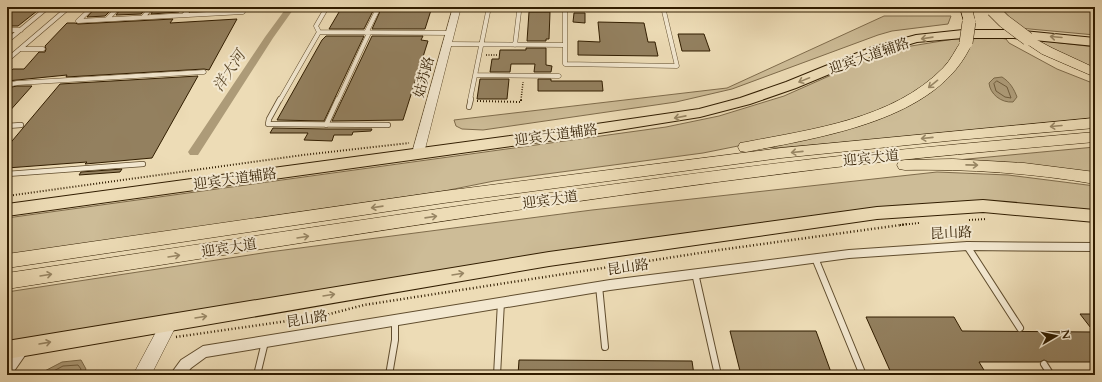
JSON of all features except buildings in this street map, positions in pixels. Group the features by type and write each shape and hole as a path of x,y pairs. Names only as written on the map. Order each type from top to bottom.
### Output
{"highway":[{"path":"444,197 715,153 784,140 860,120 887,110 916,96 936,81 955,63 966,44 969,22 966,7"},
{"path":"992,9 1004,21 1028,40 1047,51 1095,73"},
{"name":"迎宾大道","path":"7,261 444,197 781,153 1095,123"},
{"name":"迎宾大道","path":"7,281 682,180 812,164 1095,137"},
{"path":"682,180 840,168 924,164 1018,167 1062,172 1095,178"}],"main road":[{"name":"迎宾大道辅路","path":"7,210 420,147 622,126 700,113 745,101 791,85 876,50 916,40 963,34 1001,34 1095,42"},
{"path":"15,348 549,259 877,213 983,206 1095,216"}],"street":[{"name":"姑苏路","path":"420,147 458,7"},
{"name":"昆山路","path":"177,375 186,364 203,352 599,286 849,254 967,246 1095,247"},
{"path":"142,375 170,322"},
{"path":"7,370 15,348"}],"lane":[{"path":"7,41 48,7"},
{"path":"7,60 69,7"},
{"path":"92,7 78,21 243,12"},
{"path":"107,19 119,7"},
{"path":"143,17 152,7"},
{"path":"184,15 191,7"},
{"path":"319,32 316,26 327,7"},
{"path":"326,125 379,7"},
{"path":"469,107 489,7"},
{"path":"563,7 565,12 565,64 677,66 663,7"},
{"path":"515,45 520,12"},
{"path":"7,30 21,30"},
{"path":"319,32 368,33 449,39 481,44 565,45"},
{"path":"319,32 268,124 388,125"},
{"path":"20,49 43,49"},
{"path":"7,81 171,71"},
{"path":"7,85 17,83 204,72"},
{"path":"475,75 560,76"},
{"path":"7,126 21,125"},
{"path":"7,174 142,164"},
{"path":"967,246 1020,328"},
{"path":"815,258 862,375"},
{"path":"695,274 718,375"},
{"path":"599,286 605,347"},
{"path":"497,375 501,302"},
{"path":"389,375 395,340 395,320"},
{"path":"256,375 265,342"},
{"path":"1044,364 1051,375"}],"path":[{"path":"479,55 497,55"},
{"path":"470,101 521,102 524,75"},
{"path":"7,196 303,155 420,147"},
{"path":"962,220 993,218"},
{"path":"161,340 322,316 364,305 719,250 922,222"}],"shaded area":[{"path":"994,7 1095,7 1095,35 1019,28"},
{"path":"884,16 951,16 948,24 892,31 878,35 732,89 676,102 483,130 462,129 456,126 454,120 727,88"},
{"path":"954,39 1006,39 1009,43 1057,69 1095,84 1095,121 776,148 748,144 703,153 494,181 444,191 7,255 7,218 666,127 719,116 784,96 854,65 905,47"},
{"path":"1036,40 1095,47 1095,71"},
{"path":"1095,147 1095,176 957,160"},
{"path":"937,172 1008,175 1095,186 1095,211 993,202 7,343 7,292 269,252 592,210"}],"water":[{"path":"1002,77 1009,83 1016,94 1017,97 1013,102 1000,99 991,91 989,83 994,78"},
{"path":"81,360 86,369 83,375 37,375 62,362"}],"waterway":[{"name":"洋大河","path":"194,152 269,37 291,7"}]}
